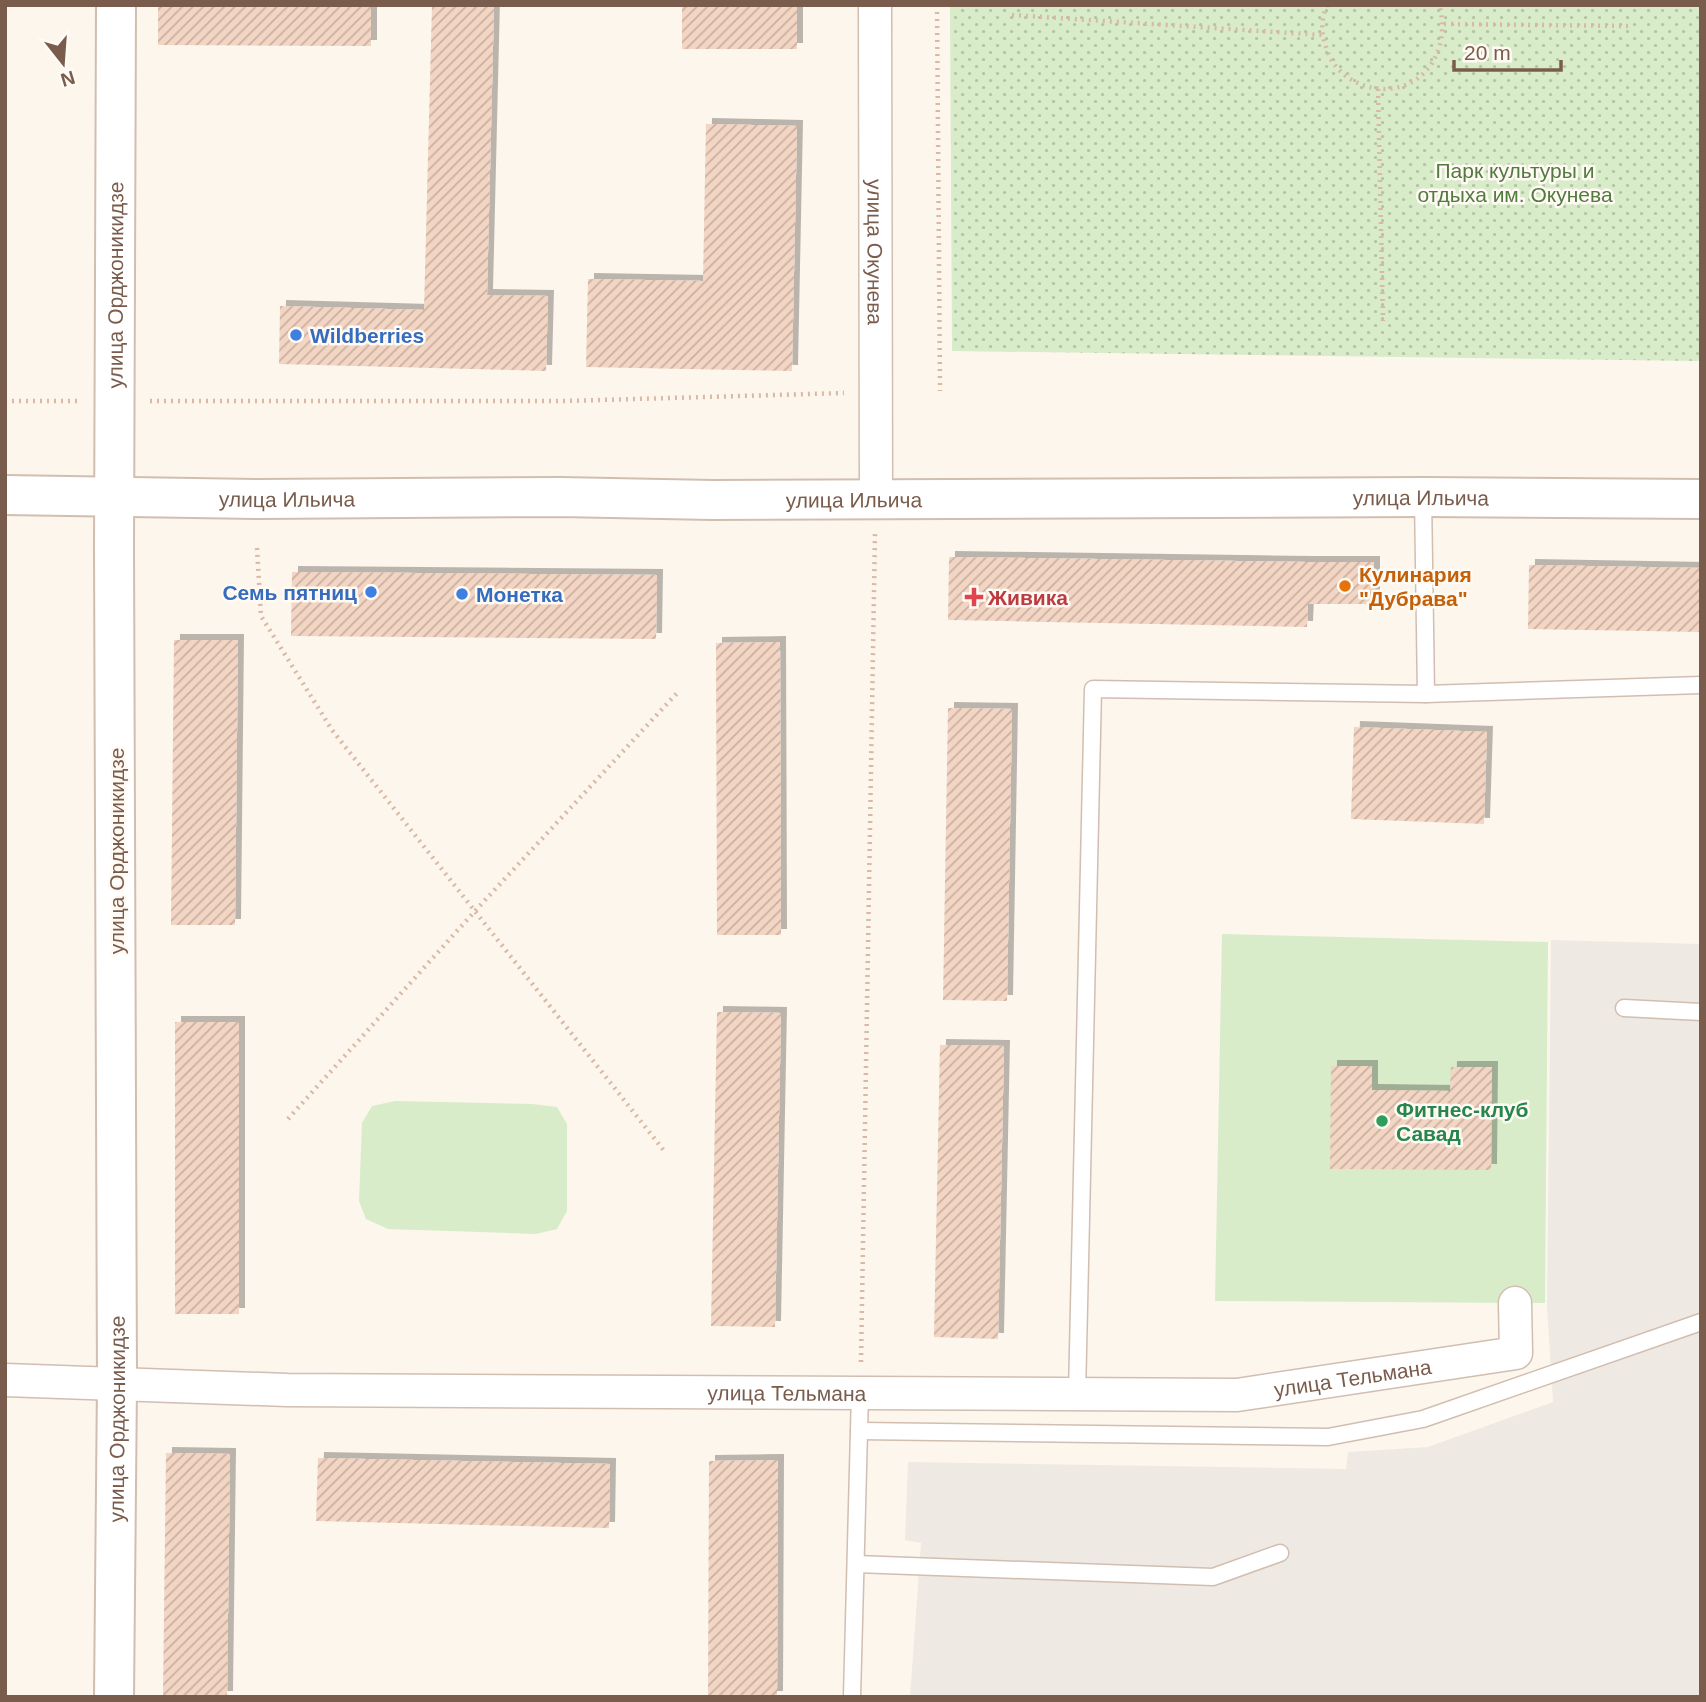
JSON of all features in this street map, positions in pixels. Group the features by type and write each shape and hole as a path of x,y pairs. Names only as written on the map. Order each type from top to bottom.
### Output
{"street":[{"name":"улица Орджоникидзе","path":"114,1697 117,1383 116,5"},
{"name":"улица Окунева","path":"875,5 876,499"},
{"name":"улица Ильича","path":"5,495 259,499 1701,499"},
{"name":"улица Тельмана","path":"5,1380 287,1390 1237,1395 1516,1353 1516,1303"}],"lane":[{"path":"1423,497 1426,694"},
{"path":"1077,1395 1093,690 1426,694 1701,685"},
{"path":"1624,1008 1701,1012"},
{"path":"859,1431 1328,1437 1423,1419 1701,1322"},
{"path":"853,1697 860,1393"},
{"path":"856,1564 1213,1577 1280,1553"}],"path":[{"path":"937,5 940,391"},
{"path":"1327,5 1323,14 1322,35 1328,55 1340,72 1357,84 1378,89 1399,87 1417,79 1433,63 1441,44 1444,24 1439,5"},
{"path":"1012,15 1322,35"},
{"path":"1444,24 1628,26"},
{"path":"1378,89 1383,321"},
{"path":"5,401 565,401 875,392"},
{"path":"860,1393 876,499"},
{"path":"257,548 261,616 332,730 665,1152"},
{"path":"288,1119 475,911 677,693"}],"shaded area":[{"path":"1551,940 1701,944 1701,1697 910,1697 921,1543 905,1540 908,1462 1346,1469 1348,1452 1428,1447 1553,1402 1547,1306"}],"green space":[{"name":"Парк культуры и отдыха им. Окунева","path":"950,5 1701,5 1701,361 952,351"},
{"name":"Фитнес-клуб Савад","path":"1222,934 1548,942 1545,1303 1215,1301"},
{"path":"395,1101 557,1107 567,1124 567,1211 557,1229 536,1234 388,1229 366,1219 359,1201 362,1123 372,1106"}],"building":[{"path":"158,5 371,5 371,46 158,45"},
{"path":"432,5 494,5 487,295 548,296 546,371 279,364 280,306 424,310"},
{"path":"682,5 797,5 797,49 682,49"},
{"path":"706,124 797,126 792,371 586,367 588,279 703,281"},
{"path":"949,557 1374,562 1374,604 1308,604 1307,627 948,620"},
{"path":"1529,565 1701,568 1701,632 1528,629"},
{"path":"292,572 657,575 656,639 291,636"},
{"path":"174,640 238,640 235,925 171,925"},
{"path":"780,642 781,935 717,935 716,643"},
{"path":"948,708 1012,709 1007,1001 943,1000"},
{"path":"1354,727 1487,732 1484,824 1351,819"},
{"path":"717,1012 781,1013 775,1327 711,1326"},
{"path":"175,1022 239,1022 239,1314 175,1314"},
{"path":"940,1045 1004,1046 998,1339 934,1337"},
{"path":"1331,1066 1372,1066 1372,1090 1450,1091 1451,1067 1492,1067 1491,1170 1330,1169"},
{"path":"166,1453 230,1454 227,1697 163,1697"},
{"path":"318,1458 610,1464 609,1528 316,1521"},
{"path":"778,1460 777,1697 708,1697 709,1461"}],"place":[{"name":"Wildberries","path":"296,335"},
{"name":"Кулинария \"Дубрава\"","path":"1345,586"},
{"name":"Семь пятниц","path":"371,592"},
{"name":"Монетка","path":"462,594"},
{"name":"Живика","path":"974,597"},
{"name":"Фитнес-клуб Савад","path":"1382,1121"}]}
